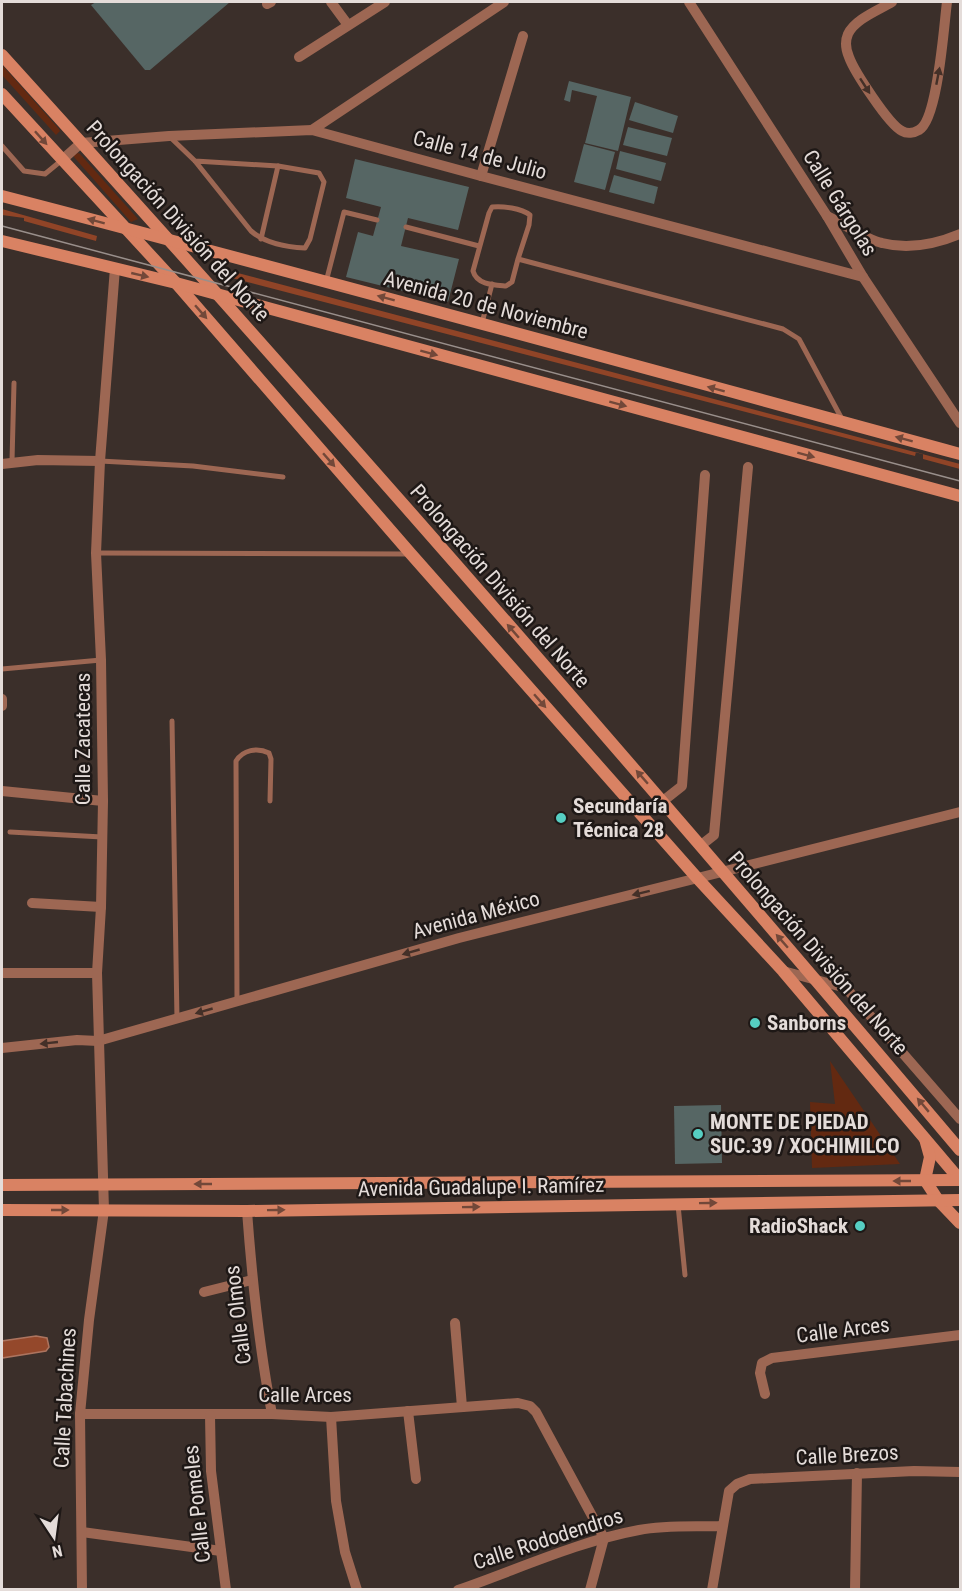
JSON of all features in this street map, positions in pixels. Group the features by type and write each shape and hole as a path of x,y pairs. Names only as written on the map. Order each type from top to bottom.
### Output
{"main road":[{"name":"Prolongación División del Norte","path":"2,55 220,297 663,801 960,1150"},
{"name":"Prolongación División del Norte","path":"2,94 176,283 411,554 698,879 783,971 960,1180"},
{"name":"Avenida 20 de Noviembre","path":"2,196 482,322 701,385 960,452"},
{"path":"2,241 176,283 220,297 960,496"},
{"path":"925,1137 930,1157 925,1180 938,1200 960,1223"},
{"name":"Avenida Guadalupe I. Ramírez","path":"2,1185 960,1180"},
{"path":"939,1181 958,1203"},
{"name":"Avenida Guadalupe I. Ramírez","path":"2,1210 247,1211 938,1200 958,1203"}],"street":[{"path":"332,2 348,25"},
{"path":"299,57 385,2"},
{"path":"312,130 504,2"},
{"name":"Calle Gárgolas","path":"689,2 827,216 863,277 960,423"},
{"path":"892,2 858,22 849,32 846,42 849,57 877,104 899,130 908,134 925,125 931,109 939,73 947,2"},
{"path":"481,176 523,36"},
{"name":"Calle 14 de Julio","path":"81,143 169,136 312,130 863,277"},
{"path":"62,160 81,143"},
{"path":"827,216 881,243 910,246 941,242 960,234"},
{"name":"Calle Zacatecas","path":"104,1210 97,974 103,801 101,660 96,553 100,461 115,268"},
{"path":"7,463 100,461"},
{"path":"700,846 714,835 747,467"},
{"path":"663,801 682,786 705,475"},
{"path":"2,699 2,706"},
{"path":"2,791 103,801"},
{"name":"Avenida México","path":"2,1048 77,1040 98,1041 459,938 960,813"},
{"path":"32,903 101,907"},
{"path":"783,971 846,988 960,1119"},
{"path":"2,973 97,974"},
{"name":"Calle Tabachines","path":"82,1590 80,1414 89,1320 104,1210"},
{"name":"Calle Olmos","path":"247,1211 252,1280 272,1414"},
{"path":"204,1292 252,1280"},
{"path":"455,1323 462,1407"},
{"name":"Calle Arces","path":"765,1394 760,1373 762,1363 772,1358 960,1335"},
{"name":"Calle Arces","path":"80,1414 272,1414 331,1417 518,1403 530,1406 536,1412 604,1538"},
{"path":"408,1411 416,1479"},
{"name":"Calle Pomeles","path":"210,1414 211,1471 226,1590"},
{"path":"331,1417 336,1501 345,1552 357,1590"},
{"name":"Calle Brezos","path":"722,1526 729,1491 736,1484 750,1479 915,1471 960,1472"},
{"path":"855,1590 856,1473"},
{"path":"712,1590 722,1526"},
{"name":"Calle Rododendros","path":"458,1590 604,1538 664,1527 722,1526"},
{"path":"82,1532 221,1551"},
{"path":"590,1590 604,1538"}],"lane":[{"path":"169,136 195,161 251,231 261,239 305,248 310,239 324,182 319,173 278,166 195,161"},
{"path":"2,146 24,171 45,174 62,160"},
{"path":"261,239 278,166"},
{"path":"500,206 530,215 518,259 512,282 506,286 480,281 474,276 473,271 492,207 500,206"},
{"path":"326,282 344,212 377,220"},
{"path":"406,227 480,246"},
{"path":"518,259 783,329 799,339 843,422"},
{"path":"482,322 492,284"},
{"path":"7,463 14,383"},
{"path":"100,461 193,466 283,477"},
{"path":"96,553 411,554"},
{"path":"2,669 101,660"},
{"path":"172,721 177,1019"},
{"path":"237,1001 236,761 240,755 248,751 263,750 269,753 271,759 270,801"},
{"path":"10,832 102,837"},
{"path":"678,1204 685,1275"}],"shaded area":[{"path":"2,65 59,129 56,135 2,75"},
{"path":"78,153 138,219 131,222 74,157"},
{"path":"2,209 97,236 96,241 24,221 24,218 2,215"},
{"path":"234,272 916,452 915,456 232,278"},
{"path":"923,454 960,464 960,469 923,459"},
{"path":"830,1061 900,1164 812,1168 810,1102 835,1104"},
{"path":"36,1336 47,1338 49,1347 46,1351 2,1358 2,1341"}],"building":[{"path":"96,2 230,2 150,70 145,70 91,5"},
{"path":"569,81 631,97 618,151 585,143 597,96 572,90 570,102 564,100"},
{"path":"635,102 678,116 673,133 629,120"},
{"path":"628,127 672,138 667,156 623,145"},
{"path":"584,144 615,152 605,190 574,182"},
{"path":"620,151 666,163 661,181 616,169"},
{"path":"355,159 469,187 458,230 408,218 401,246 459,259 448,302 346,277 358,232 373,236 381,207 346,198"},
{"path":"614,175 658,187 654,204 609,192"},
{"name":"MONTE DE PIEDAD SUC.39 / XOCHIMILCO","path":"721,1105 722,1163 675,1164 674,1106"}],"tram line":[{"path":"2,226 960,481"}],"place":[{"name":"Secundaría Técnica 28","path":"561,818"},
{"name":"Sanborns","path":"755,1023"},
{"name":"MONTE DE PIEDAD SUC.39 / XOCHIMILCO","path":"698,1134"},
{"name":"RadioShack","path":"860,1226"}]}
